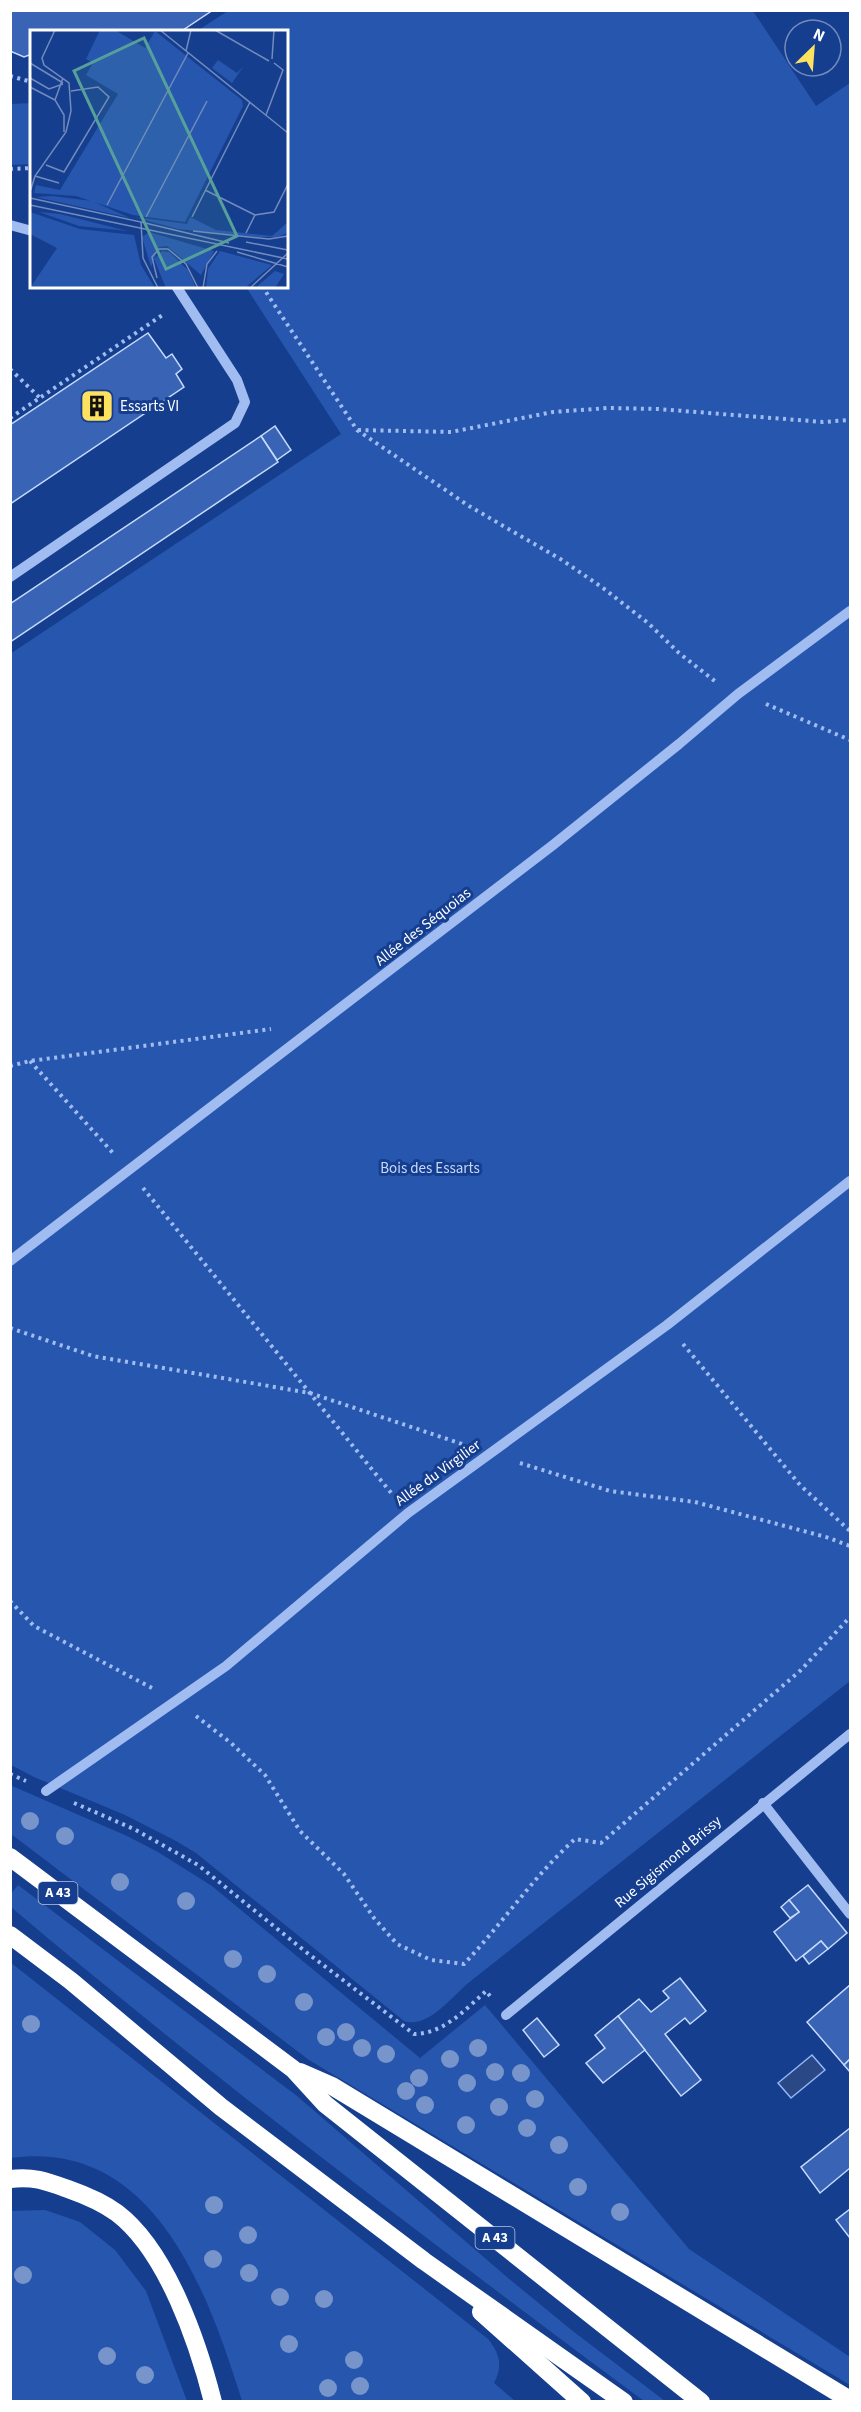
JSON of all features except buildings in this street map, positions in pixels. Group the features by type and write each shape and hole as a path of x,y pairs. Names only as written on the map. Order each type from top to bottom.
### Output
{"highway":[{"name":"A 43","path":"10,1857 293,2069 325,2104 701,2402"},
{"path":"10,1935 71,1981 221,2107 424,2261 624,2402"},
{"path":"293,2069 332,2086 850,2400"},
{"path":"10,2179 28,2177 88,2196 118,2213 147,2244 188,2321 213,2402"},
{"path":"424,2261 582,2402"}],"street":[{"path":"10,225 30,230"},
{"path":"10,577 235,423 245,402 237,380 177,288"},
{"name":"Allée des Séquoias","path":"10,1261 553,845 738,694 850,611"},
{"name":"Allée du Virgilier","path":"46,1791 226,1666 408,1513 667,1325 850,1181"},
{"name":"Rue Sigismond Brissy","path":"506,2016 850,1734"},
{"path":"763,1803 850,1914"}],"path":[{"path":"10,76 30,81"},
{"path":"10,169 30,168"},
{"path":"263,288 357,430 469,506 562,560 603,588 648,623 711,679 738,694 789,713 850,740"},
{"path":"10,418 166,313"},
{"path":"10,369 40,398"},
{"path":"357,430 451,432 553,412 608,408 658,409 822,422 850,420"},
{"path":"10,1066 30,1061 278,1028"},
{"path":"30,1061 129,1172 408,1513"},
{"path":"667,1325 800,1485 850,1531"},
{"path":"10,1328 93,1356 310,1393 610,1491 695,1502 850,1546"},
{"path":"10,1601 34,1626 175,1701 231,1743 265,1775 300,1831 344,1874 374,1918 397,1944 431,1960 464,1964 494,1933 549,1862 575,1839 601,1843 801,1670 850,1617"},
{"path":"10,1774 134,1829 198,1865 306,1952 414,2034 428,2034 439,2029 486,1991 506,2016"}],"green space":[{"name":"Bois des Essarts","path":"228,11 753,11 783,56 783,78 797,78 816,106 850,83 850,1681 467,1984 438,2011 421,2021 413,2022 404,2021 196,1853 125,1815 11,1765 10,654 341,434 247,288 288,288 288,30 199,30"},
{"path":"30,103 30,164 11,165 11,104"},
{"path":"10,1785 127,1836 158,1852 212,1886 420,2058 485,2005 689,2249 850,2357 850,2385 309,2060 11,1834"},
{"path":"18,1885 297,2096 508,2278 574,2332 665,2401 644,2401 403,2220 166,2035 11,1907 11,1894"},
{"path":"10,1962 488,2339 499,2360 499,2371 494,2383 515,2401 242,2401 212,2314 192,2271 167,2231 138,2197 103,2172 61,2158 11,2158"},
{"path":"45,2210 80,2222 115,2250 146,2291 187,2401 11,2401 11,2211"}],"shaded area":[{"path":"812,2055 825,2070 791,2098 778,2083"}],"place":[{"name":"Essarts VI","path":"97,406"}]}
